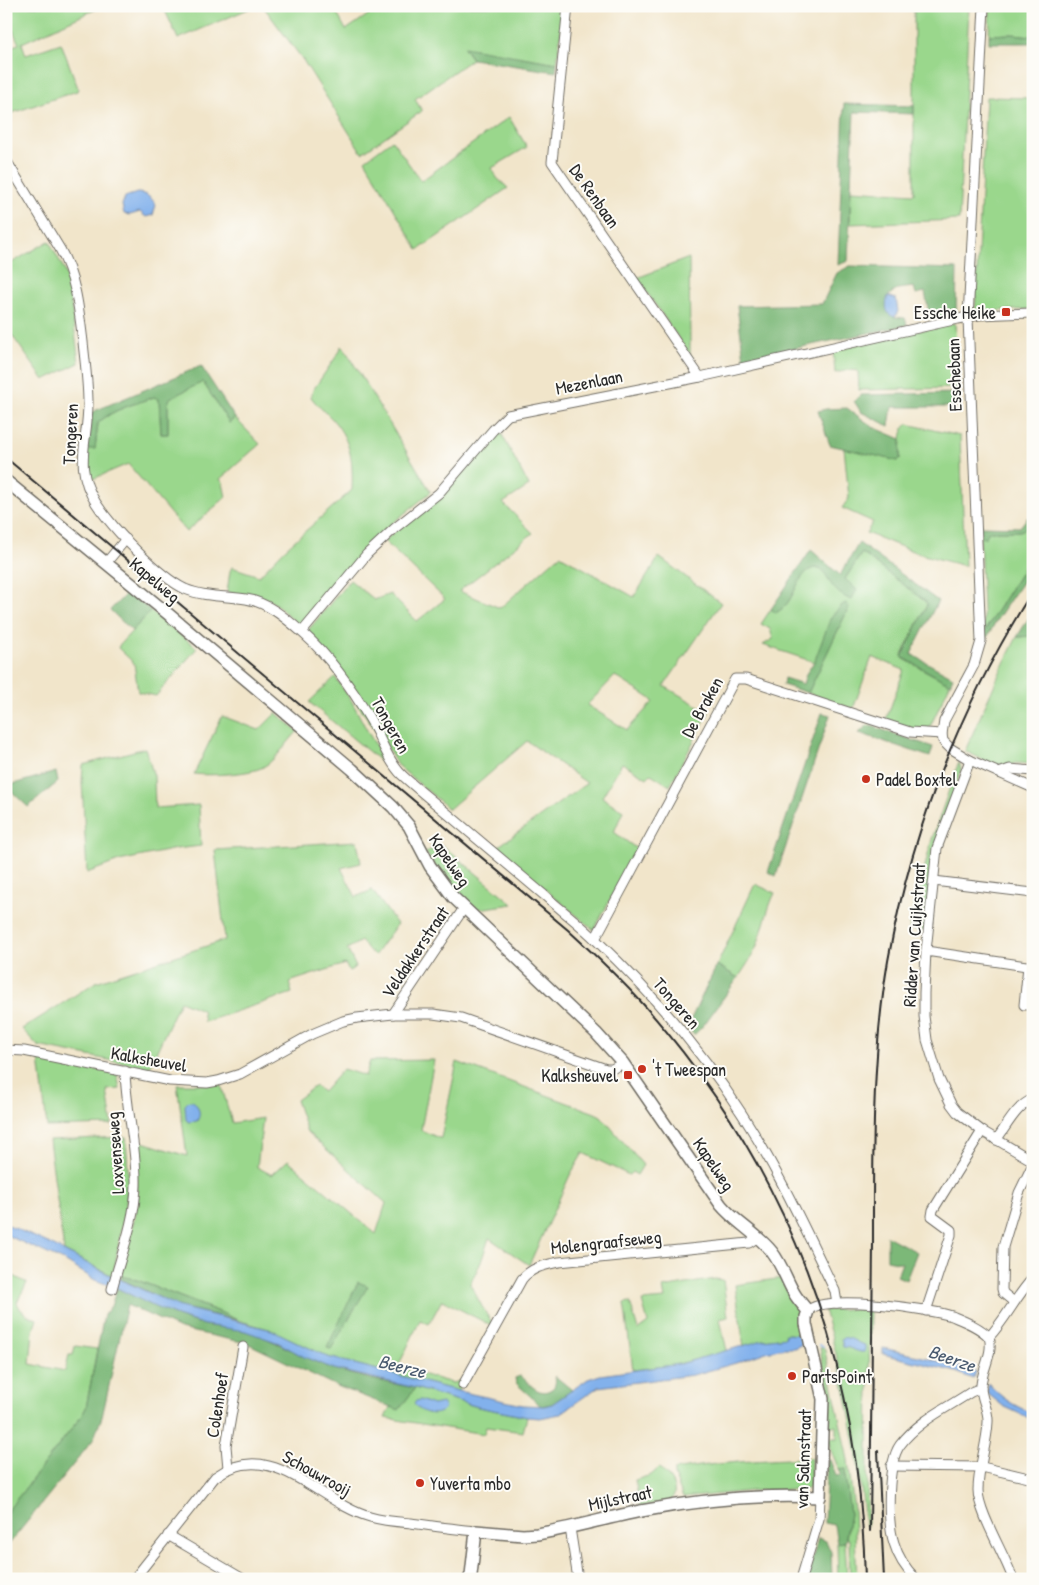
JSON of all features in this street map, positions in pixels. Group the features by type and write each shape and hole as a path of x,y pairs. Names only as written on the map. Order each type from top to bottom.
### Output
{"main road":[{"name":"Kapelweg","path":"6,481 345,763 393,807 409,826 430,866 453,897 596,1033 623,1063 721,1205 729,1215 758,1237 778,1260 793,1292 808,1311"},
{"name":"van Salmstraat","path":"808,1311 806,1324 823,1399 820,1497"},
{"name":"Mijlstraat","path":"476,1531 523,1535 570,1528 642,1511 693,1503 760,1497 820,1497"},
{"path":"469,1579 473,1562 476,1531"}],"street":[{"name":"De Renbaan","path":"568,6 552,162 700,377"},
{"name":"Esschebaan","path":"942,734 944,721 974,665 981,641 968,318 984,6"},
{"name":"Tongeren","path":"6,160 60,249 67,262 74,283 88,387 82,467 86,484 96,502 126,539 167,577 184,588 202,594 257,601 279,614 302,632 344,678 361,704 393,764 403,776 596,939 659,1005 727,1091 766,1153 835,1291 837,1303"},
{"path":"968,318 979,315 1033,313"},
{"name":"Mezenlaan","path":"302,632 367,554 439,492 508,415 700,377 968,318"},
{"path":"106,563 126,539"},
{"name":"De Braken","path":"596,939 735,679 746,679 910,732 942,734"},
{"path":"942,734 945,744 970,760 1033,788"},
{"name":"Ridder van Cuijkstraat","path":"970,760 937,848 926,952 924,1016 927,1040 933,1063 954,1108 963,1118 982,1131 1033,1160"},
{"path":"999,773 1010,769 1033,770"},
{"path":"934,881 1033,894"},
{"name":"Veldakkerstraat","path":"393,1014 464,908"},
{"path":"926,952 1031,967 1024,1005 1033,1005"},
{"name":"Kalksheuvel","path":"6,1050 24,1051 170,1082 218,1081 240,1074 326,1027 357,1018 393,1014 451,1015 606,1069 623,1063"},
{"name":"Loxvenseweg","path":"112,1288 130,1228 136,1185 125,1071"},
{"path":"996,1140 1019,1108 1025,1102 1033,1099"},
{"path":"926,1310 951,1235 951,1230 932,1216 933,1210 982,1131"},
{"path":"1014,1302 1002,1289 1003,1247 1019,1193 1033,1164"},
{"name":"Molengraafseweg","path":"463,1385 522,1279 538,1267 559,1262 749,1243 758,1237"},
{"path":"989,1337 1000,1326 1014,1302 1033,1278"},
{"path":"808,1311 816,1305 837,1303 880,1304 926,1310 953,1317 981,1330 989,1337 990,1349 981,1384 987,1409 988,1424 978,1490 980,1504 1013,1579"},
{"name":"Colenhoef","path":"228,1468 226,1446 243,1347"},
{"path":"916,1579 900,1558 892,1534 890,1517 891,1466 897,1450 910,1433 981,1384"},
{"name":"Schouwrooij","path":"228,1468 246,1464 266,1464 284,1471 363,1515 378,1519 476,1531"},
{"path":"891,1466 982,1467 1033,1480"},
{"path":"134,1579 205,1488 215,1477 228,1468"},
{"name":"van Salmstraat","path":"802,1579 817,1525 820,1497"},
{"path":"570,1528 578,1579"},
{"path":"168,1535 244,1579"}],"green space":[{"path":"6,6 103,6 22,43 26,55 61,43 78,88 77,91 6,115 6,48 19,44 6,15"},
{"path":"163,6 253,6 253,7 178,39"},
{"path":"263,6 333,6 346,30 381,6 564,6 557,63 464,48 472,59 415,99 422,111 362,153 303,60"},
{"path":"914,6 969,6 959,220 850,224 851,190 914,194"},
{"path":"990,6 1033,6 1033,36 989,35"},
{"path":"989,35 1033,36 1033,43 989,43"},
{"path":"464,47 557,63 556,72 472,59"},
{"path":"986,97 1033,98 1032,309 975,312"},
{"path":"844,104 914,106 914,114 854,112 848,261 838,265"},
{"path":"509,117 527,147 492,168 497,178 508,188 418,250 365,160 392,140 421,181"},
{"path":"49,241 68,280 79,363 44,380 6,327 6,266"},
{"path":"689,258 690,342 690,355 637,278"},
{"path":"850,266 957,269 956,314 930,320 925,292 916,294 914,287 897,289 888,296 894,317 905,318 907,325 744,359 737,306 822,304 837,273"},
{"path":"955,323 958,388 859,390 858,371 849,370 835,373 833,349"},
{"path":"341,346 346,351 431,492 384,530 299,626 278,606 266,598 227,592 230,571 232,567 259,576 284,550 352,490 352,471 348,445 333,420 311,397 313,390 340,351"},
{"path":"201,366 235,418 229,423 203,382 170,398 168,404 168,434 161,434 159,399 154,397 125,407 104,418 98,423 95,449 87,449 92,412"},
{"path":"203,382 229,423 235,418 260,444 220,479 223,483 226,497 186,532 128,464 88,481 87,449 95,448 98,423 117,410 154,397 159,399 161,434 168,434 168,404 170,397"},
{"path":"956,393 958,402 956,407 892,407 889,426 861,412 854,401 860,395"},
{"path":"847,408 873,427 901,439 900,459 898,461 830,445 818,411"},
{"path":"907,424 960,436 965,566 920,554 866,533 873,522 842,508 849,498 844,447 898,461 900,459 904,427"},
{"path":"498,427 529,486 503,503 533,533 459,591 500,608 560,555 634,597 659,557 721,603 664,686 709,712 670,786 651,774 647,778 622,763 602,797 623,811 614,832 637,849 594,930 496,848 587,783 527,741 449,809 397,765 386,745 307,632 350,580 374,600 390,594 417,621 445,599 384,541 452,483 473,460","holes":["615,676 653,702 627,730 587,705"]},
{"path":"1027,518 1033,518 1033,524 1029,524 1023,530 989,531 986,537 980,537 980,526 1020,527"},
{"path":"1029,524 1033,524 1033,553 984,632 980,537 988,531 1023,530"},
{"path":"859,543 938,601 911,654 953,677 950,684 902,657 927,605 926,602 862,553 845,579 857,590 851,600 838,592 823,572 815,568 810,569 802,578 784,607 776,613 771,609 811,550 840,575"},
{"path":"862,552 926,602 927,605 902,655 904,659 950,684 928,731 924,732 886,720 904,670 872,657 853,709 808,693 849,607 842,605 839,609 814,662 763,645 773,639 770,629 761,624 771,609 776,612 786,605 808,570 813,568 823,571 829,581 845,579"},
{"path":"1033,553 1033,566 996,621 983,645 984,632"},
{"path":"128,592 151,611 132,631 110,610"},
{"path":"846,603 849,607 808,693 783,685 784,678 803,684 806,674 815,660 831,617"},
{"path":"151,611 197,648 156,696 138,692 134,663 118,648"},
{"path":"1033,611 1033,636 1017,637"},
{"path":"1033,618 1033,764 1015,763 1009,766 992,764 965,751 1017,637 1022,637"},
{"path":"335,677 351,700 391,770 309,702"},
{"path":"276,713 298,731 268,764 240,773 219,775 194,774 222,716 259,730"},
{"path":"822,713 830,715 776,876 768,872"},
{"path":"868,725 933,747 930,757 859,733"},
{"path":"145,748 154,776 155,808 199,805 201,846 176,849 119,861 87,873 82,782 83,765"},
{"path":"959,761 961,770 935,848 924,931 909,929 932,839"},
{"path":"56,772 58,782 28,807 6,786"},
{"path":"357,841 361,863 341,868 356,897 372,890 397,924 374,956 361,941 347,949 356,967 349,971 345,964 289,982 292,993 204,1022 202,1010 180,1001 149,1068 38,1046 22,1029 96,982 225,940 215,850"},
{"path":"443,846 513,904 472,910 453,891 425,852"},
{"path":"755,884 775,893 756,948 738,978 717,965"},
{"path":"717,965 738,978 703,1026 694,1035 687,1027"},
{"path":"39,1058 117,1074 120,1089 107,1090 112,1125 47,1127"},
{"path":"434,1060 421,1130 441,1138 457,1062 601,1116 643,1165 637,1175 632,1172 629,1175 583,1153 570,1175 529,1265 489,1238 481,1262 470,1284 493,1324 492,1326 442,1300 429,1324 420,1320 398,1367 452,1383 464,1380 458,1391 328,1357 272,1330 237,1320 137,1280 121,1276 138,1202 136,1140 187,1156 177,1084 221,1084 232,1123 263,1118 257,1167 272,1175 288,1160 376,1234 386,1203 307,1132 296,1100 315,1086 323,1092 343,1069 365,1076 370,1061"},
{"path":"126,1137 129,1186 113,1276 64,1251 49,1140"},
{"path":"887,1236 917,1252 906,1280 897,1276 902,1263 887,1260"},
{"path":"6,1272 27,1283 17,1302 24,1313 37,1319 33,1331 30,1364 65,1371 69,1355 73,1355 75,1346 97,1349 86,1408 6,1513"},
{"path":"121,1276 137,1280 237,1320 180,1307 121,1279"},
{"path":"783,1278 798,1307 801,1335 786,1334 787,1337 763,1340 744,1347 735,1285"},
{"path":"715,1279 723,1280 728,1317 720,1319 727,1351 674,1365 633,1370 624,1303 630,1302 638,1330 648,1323 642,1301 665,1299 663,1288"},
{"path":"358,1282 368,1286 331,1349 327,1348"},
{"path":"117,1288 160,1309 193,1322 246,1331 266,1338 334,1369 415,1388 399,1410 332,1384 247,1343 180,1329 127,1305 102,1417 93,1440 6,1548 6,1513 86,1408 104,1315 111,1306"},
{"path":"870,1309 867,1526 865,1526 859,1471 850,1417 824,1310"},
{"path":"820,1348 824,1348 825,1351 848,1460 854,1510 857,1579 850,1579 849,1539 846,1539 850,1514 845,1475 846,1469 839,1470 830,1448 831,1443 828,1442 829,1438 837,1438 837,1426 829,1426 829,1398"},
{"path":"520,1376 537,1390 545,1392 554,1386 555,1376 572,1390 552,1404 541,1406 516,1383 515,1378"},
{"path":"415,1388 478,1407 527,1417 523,1432 486,1427 484,1434 385,1418 390,1407 399,1409"},
{"path":"811,1458 811,1485 807,1489 751,1491 683,1498 674,1475 674,1470 708,1465"},
{"path":"827,1460 830,1460 836,1476 841,1475 839,1470 846,1469 845,1475 850,1514 845,1542 837,1543 834,1525 824,1523"},
{"path":"659,1468 674,1487 671,1501 640,1507 635,1480 651,1475"},
{"path":"818,1538 826,1541 831,1552 832,1579 807,1579"},
{"path":"845,1542 847,1579 838,1579 837,1543"}],"water":[{"path":"137,193 146,195 154,202 156,205 153,215 146,217 140,212 130,215 124,214 122,205 125,197"},
{"path":"888,296 896,299 898,311 895,317 889,314 887,309"},
{"path":"189,1101 193,1101 198,1107 199,1115 197,1121 189,1122 186,1120 185,1105"},
{"path":"6,1224 180,1307 272,1330 328,1357 458,1391 523,1405 544,1406 552,1404 588,1379 600,1375 680,1364 763,1340 786,1337 785,1334 801,1335 803,1344 794,1348 783,1348 766,1352 693,1375 598,1387 560,1414 540,1418 527,1417 478,1407 415,1388 334,1369 304,1357 279,1343 245,1331 205,1325 177,1316 117,1288 95,1280 66,1262 6,1235"},
{"path":"841,1338 848,1338 865,1345 865,1352 843,1347"},
{"path":"883,1348 976,1372 973,1379 956,1372 883,1354"},
{"path":"988,1383 1008,1401 1033,1413 1033,1420 1003,1406 987,1393"},
{"path":"420,1400 433,1405 442,1403 445,1408 438,1413 430,1414 414,1404"}],"waterway":[{"name":"Beerze","path":"819,1345 823,1346"}],"railway":[{"path":"6,458 568,930 634,994 694,1067 739,1133 776,1200 807,1271 831,1344 849,1420 860,1498 865,1579"},
{"path":"870,1531 874,1102 879,1031 888,961 898,911 911,863 925,815 942,768 983,678 1033,590"},
{"path":"878,1451 884,1579"}],"place":[{"name":"Essche Heike","path":"1006,312"},
{"name":"Padel Boxtel","path":"866,779"},
{"name":"'t Tweespan","path":"642,1069"},
{"name":"Kalksheuvel","path":"628,1075"},
{"name":"PartsPoint","path":"792,1376"},
{"name":"Yuverta mbo","path":"420,1483"}]}
